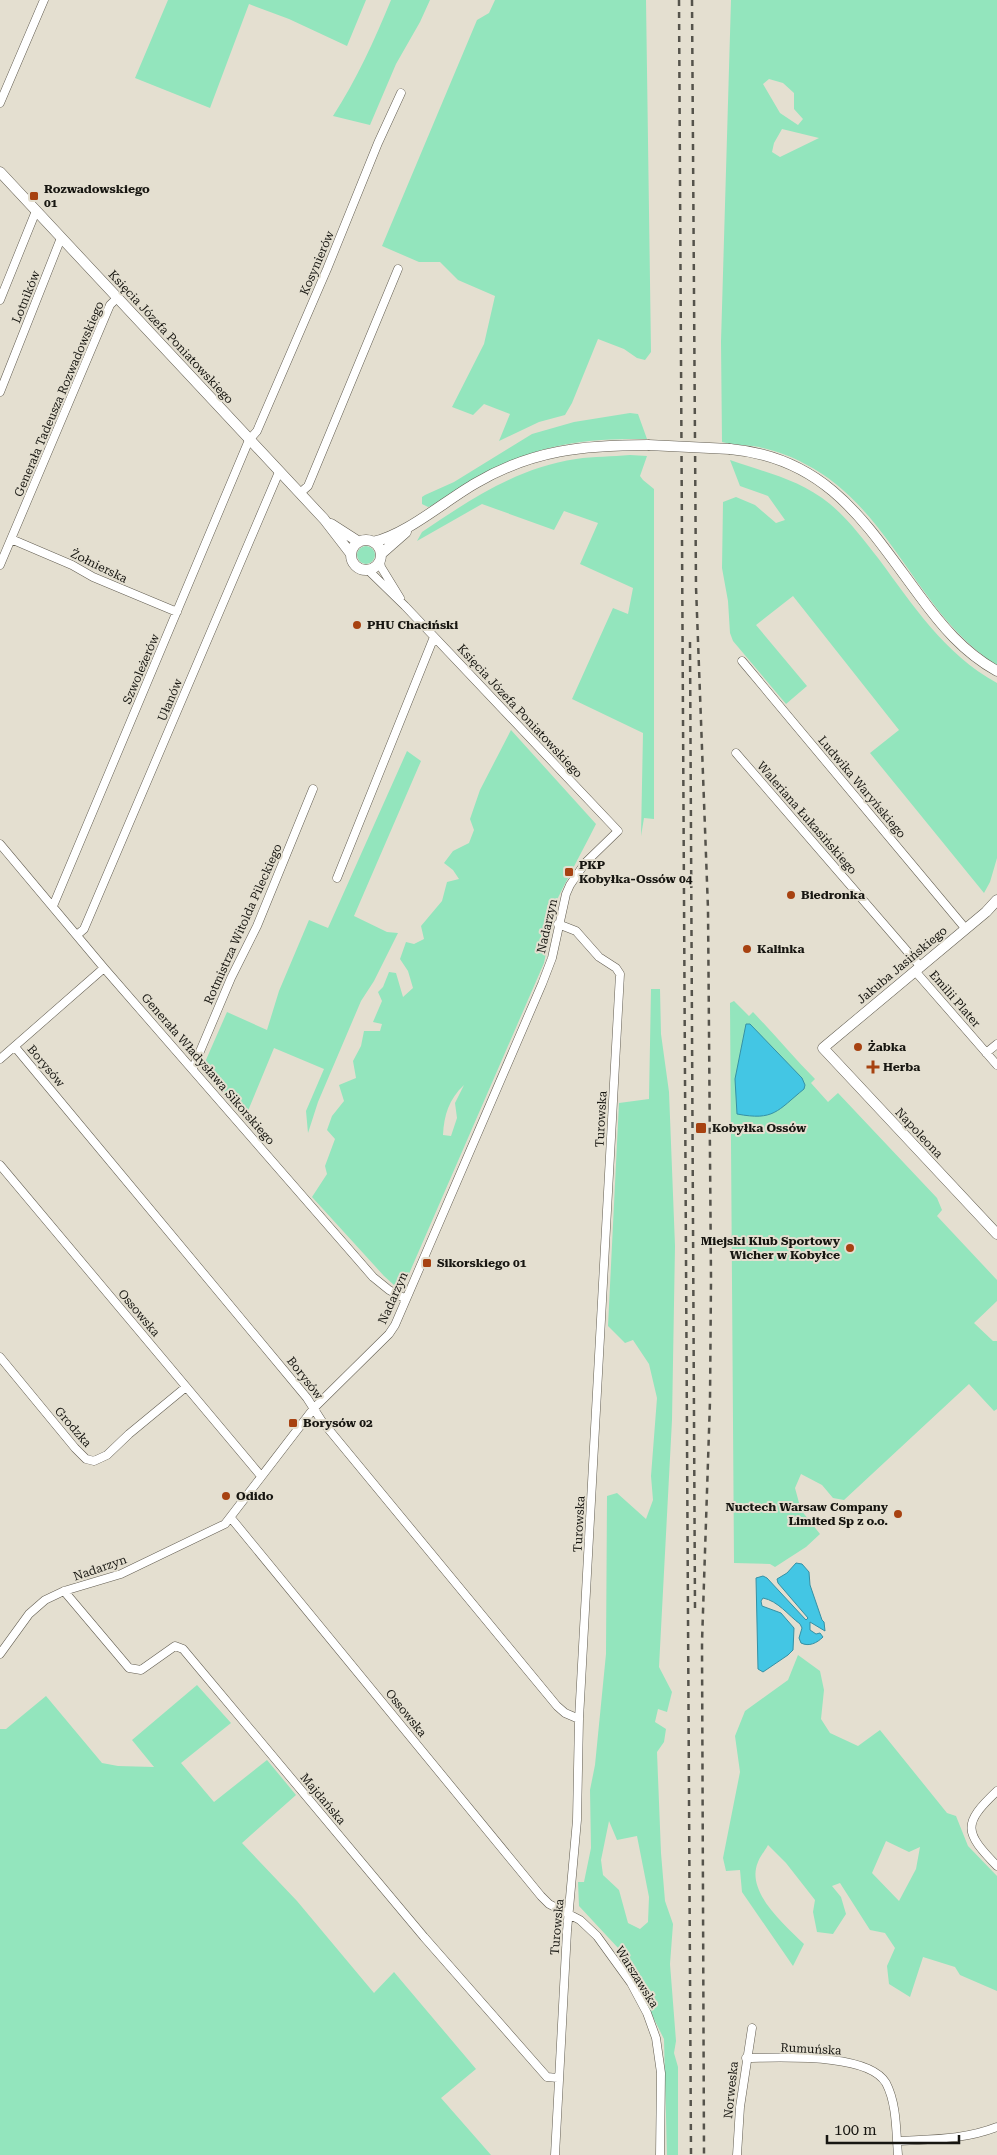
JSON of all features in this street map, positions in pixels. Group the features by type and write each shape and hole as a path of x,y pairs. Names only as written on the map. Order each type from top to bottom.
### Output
{"street":[{"path":"0,103 44,0"},
{"name":"Kosynierów","path":"249,440 257,431 327,270 378,143 401,93"},
{"name":"Księcia Józefa Poniatowskiego","path":"0,172 324,519 350,554"},
{"path":"0,300 36,211"},
{"name":"Lotników","path":"0,392 61,238"},
{"path":"300,493 308,486 398,269"},
{"name":"Generała Tadeusza Rozwadowskiego","path":"0,565 110,306 118,298"},
{"name":"Szwoleżerów","path":"53,906 249,440"},
{"path":"373,542 388,537 424,517 494,473 540,456 581,447 648,445 730,449 758,454 794,466 816,478 838,494 859,514 945,630 970,654 997,671"},
{"name":"Ułanów","path":"77,935 84,929 280,472"},
{"path":"380,558 379,547 373,542 366,540 358,542 350,554 352,562 357,567 368,570 375,568 380,558 424,517"},
{"name":"Księcia Józefa Poniatowskiego","path":"324,519 358,542"},
{"name":"Żołnierska","path":"11,539 72,565 93,577 177,612"},
{"name":"Księcia Józefa Poniatowskiego","path":"380,558 381,567 405,606"},
{"name":"Księcia Józefa Poniatowskiego","path":"368,570 405,606 618,831"},
{"path":"337,878 434,638"},
{"name":"Ludwika Waryńskiego","path":"742,661 965,928"},
{"name":"Waleriana Łukasińskiego","path":"736,753 917,969"},
{"name":"Rotmistrza Witolda Pileckiego","path":"193,1068 231,978 256,926 313,789"},
{"name":"Nadarzyn","path":"0,1654 36,1607 45,1600 64,1591 121,1574 216,1530 231,1518 314,1408 389,1334 406,1299 542,984 552,958 566,894 575,876 585,863 618,831"},
{"name":"Generała Władysława Sikorskiego","path":"0,844 104,968 373,1277 389,1290 406,1299"},
{"name":"Jakuba Jasińskiego","path":"823,1048 986,912 997,900"},
{"name":"Turowska","path":"555,2155 567,1930 570,1915 577,1820 579,1719 620,974 616,968 599,957 576,931 558,924"},
{"path":"0,1059 104,968"},
{"name":"Emilii Plater","path":"917,969 997,1065"},
{"path":"986,1053 997,1044"},
{"name":"Borysów","path":"15,1047 307,1398 321,1420 557,1706 565,1713 579,1719"},
{"name":"Napoleona","path":"823,1048 997,1234"},
{"name":"Ossowska","path":"1,1169 261,1476"},
{"name":"Grodzka","path":"0,1357 75,1448 86,1459 94,1461 107,1455 186,1386"},
{"name":"Ossowska","path":"231,1518 542,1896 549,1904 570,1915"},
{"name":"Majdańska","path":"64,1591 129,1668 135,1670 145,1668 172,1648 180,1647 424,1938 547,2077 558,2078"},
{"path":"997,1791 973,1817 971,1828 974,1839 979,1847 997,1866"},
{"name":"Warszawska","path":"570,1915 580,1920 597,1936 630,1983 647,2013 658,2044 661,2073 660,2155"},
{"name":"Norweska","path":"737,2155 740,2107 752,2028"},
{"name":"Rumuńska","path":"746,2058 841,2060 877,2074 885,2082 896,2120 898,2155"},
{"path":"897,2141 958,2138 981,2134 997,2127"}],"green space":[{"path":"168,0 366,0 347,46 289,19 249,4 210,108 135,78"},
{"path":"391,0 430,0 396,64 370,125 333,116 365,60"},
{"path":"495,0 646,0 651,352 645,360 598,339 572,403 565,415 539,422 499,441 510,414 484,404 473,415 452,407 484,344 495,296 458,280 440,262 419,262 382,246 477,20 489,13"},
{"path":"731,0 997,0 997,665 970,644 946,620 883,534 861,507 835,483 805,464 783,454 759,447 722,442 721,342","holes":["769,79 783,83 794,93 794,109 803,119 798,125 780,113 763,84","782,129 819,138 780,157 772,152 774,143"]},
{"path":"630,413 638,414 647,439 610,439 583,442 535,452 481,475 431,506 428,507 422,504 422,497 425,495 454,482 532,434 574,422"},
{"path":"647,456 640,476 654,489 654,819 644,818 641,836 643,733 572,699 613,608 628,614 633,588 580,564 598,523 564,511 554,530 482,504 417,541 422,532 440,520 495,486 514,477 554,463 590,457"},
{"path":"730,460 770,473 806,488 830,504 861,537 917,611 945,643 961,658 997,683 997,858 990,882 984,893 870,753 899,730 793,596 756,625 807,686 786,704 733,641 730,633 728,601 722,568 723,502 736,497 755,505 776,523 785,520 768,496 740,486"},
{"path":"362,546 370,546 375,551 373,562 362,564 357,559 357,551"},
{"path":"511,730 596,824 545,926 551,929 544,963 405,1283 394,1285 312,1197 327,1174 325,1166 335,1139 327,1130 332,1116 344,1101 339,1085 356,1078 353,1061 361,1046 364,1031 380,1031 382,1024 373,1022 382,1001 378,992 383,987 389,972 396,973 403,997 413,988 408,971 400,959 406,942 414,944 424,939 421,926 442,901 447,882 459,879 453,870 444,863 453,851 469,843 474,830 470,819 480,790","holes":["464,1085 455,1103 457,1118 451,1136 443,1135 448,1108"]},
{"path":"407,751 421,761 354,916 387,932 398,933 374,981 361,1001 318,1102 308,1133 306,1111 324,1069 274,1048 245,1118 202,1069 227,1012 267,1030 279,991 309,920 328,928"},
{"path":"651,989 660,989 661,1034 669,1092 675,1246 672,1420 659,1667 672,1692 667,1712 658,1709 655,1722 666,1729 664,1742 657,1752 665,1901 673,1924 670,1964 676,2041 674,2053 678,2067 678,2155 667,2155 664,2039 619,1949 579,1906 578,1882 584,1882 591,1848 590,1790 595,1765 606,1654 607,1496 617,1493 646,1519 653,1500 651,1476 657,1398 649,1364 633,1340 625,1343 608,1326 619,1103 649,1099","holes":["609,1821 617,1840 637,1836 649,1897 648,1922 640,1929 628,1923 619,1890 603,1875 601,1860"]},
{"name":"Miejski Klub Sportowy Wicher w Kobyłce","path":"734,1001 749,1016 753,1012 761,1020 815,1079 811,1083 828,1102 838,1093 937,1198 942,1210 937,1216 997,1280 997,1301 974,1323 993,1341 997,1341 997,1409 994,1411 969,1384 844,1500 833,1498 822,1485 801,1474 795,1488 801,1510 820,1534 806,1547 775,1567 770,1564 734,1563 730,1003"},
{"path":"798,1655 820,1671 824,1690 821,1719 830,1733 858,1746 880,1730 947,1813 956,1816 968,1846 997,1876 997,1991 960,1975 955,1967 923,1957 910,1997 889,1984 887,1966 895,1948 885,1933 870,1930 840,1883 832,1886 841,1897 846,1914 833,1934 817,1932 813,1912 815,1900 786,1863 768,1845 758,1862 755,1873 757,1885 769,1907 804,1944 793,1966 742,1892 740,1870 726,1871 723,1858 740,1772 735,1736 745,1711 788,1680","holes":["886,1841 909,1852 920,1847 916,1869 899,1901 872,1873"]},
{"path":"197,1685 231,1723 181,1763 214,1802 267,1760 296,1795 242,1843 297,1901 374,1993 394,1972 476,2069 441,2098 491,2155 0,2155 0,1729 6,1729 46,1696 102,1763 118,1766 154,1767 132,1740"}],"water":[{"path":"746,1024 750,1024 802,1078 805,1085 804,1089 781,1108 767,1115 749,1116 737,1114 735,1079"},
{"path":"796,1563 802,1564 809,1572 810,1585 824,1622 825,1631 810,1622 810,1630 816,1634 820,1633 823,1637 813,1644 801,1643 799,1638 802,1628 800,1624 778,1605 763,1598 761,1601 762,1606 781,1613 794,1628 793,1650 763,1672 758,1669 756,1578 763,1576 767,1578 806,1620 808,1618 778,1583 777,1579 787,1573"}],"railway":[{"path":"679,0 691,2155"},
{"path":"692,0 696,587 708,909 711,1279 710,1401 702,1642 704,2155"},
{"path":"690,642 695,1610"}],"place":[{"name":"Rozwadowskiego 01","path":"34,196"},
{"name":"PHU Chaciński","path":"357,625"},
{"name":"PKP Kobyłka-Ossów 04","path":"569,872"},
{"name":"Biedronka","path":"791,895"},
{"name":"Kalinka","path":"747,949"},
{"name":"Żabka","path":"858,1047"},
{"name":"Herba","path":"873,1067"},
{"name":"Kobyłka Ossów","path":"701,1128"},
{"name":"Miejski Klub Sportowy Wicher w Kobyłce","path":"850,1248"},
{"name":"Sikorskiego 01","path":"427,1263"},
{"name":"Borysów 02","path":"293,1423"},
{"name":"Odido","path":"226,1496"},
{"name":"Nuctech Warsaw Company Limited Sp z o.o.","path":"898,1514"}]}
